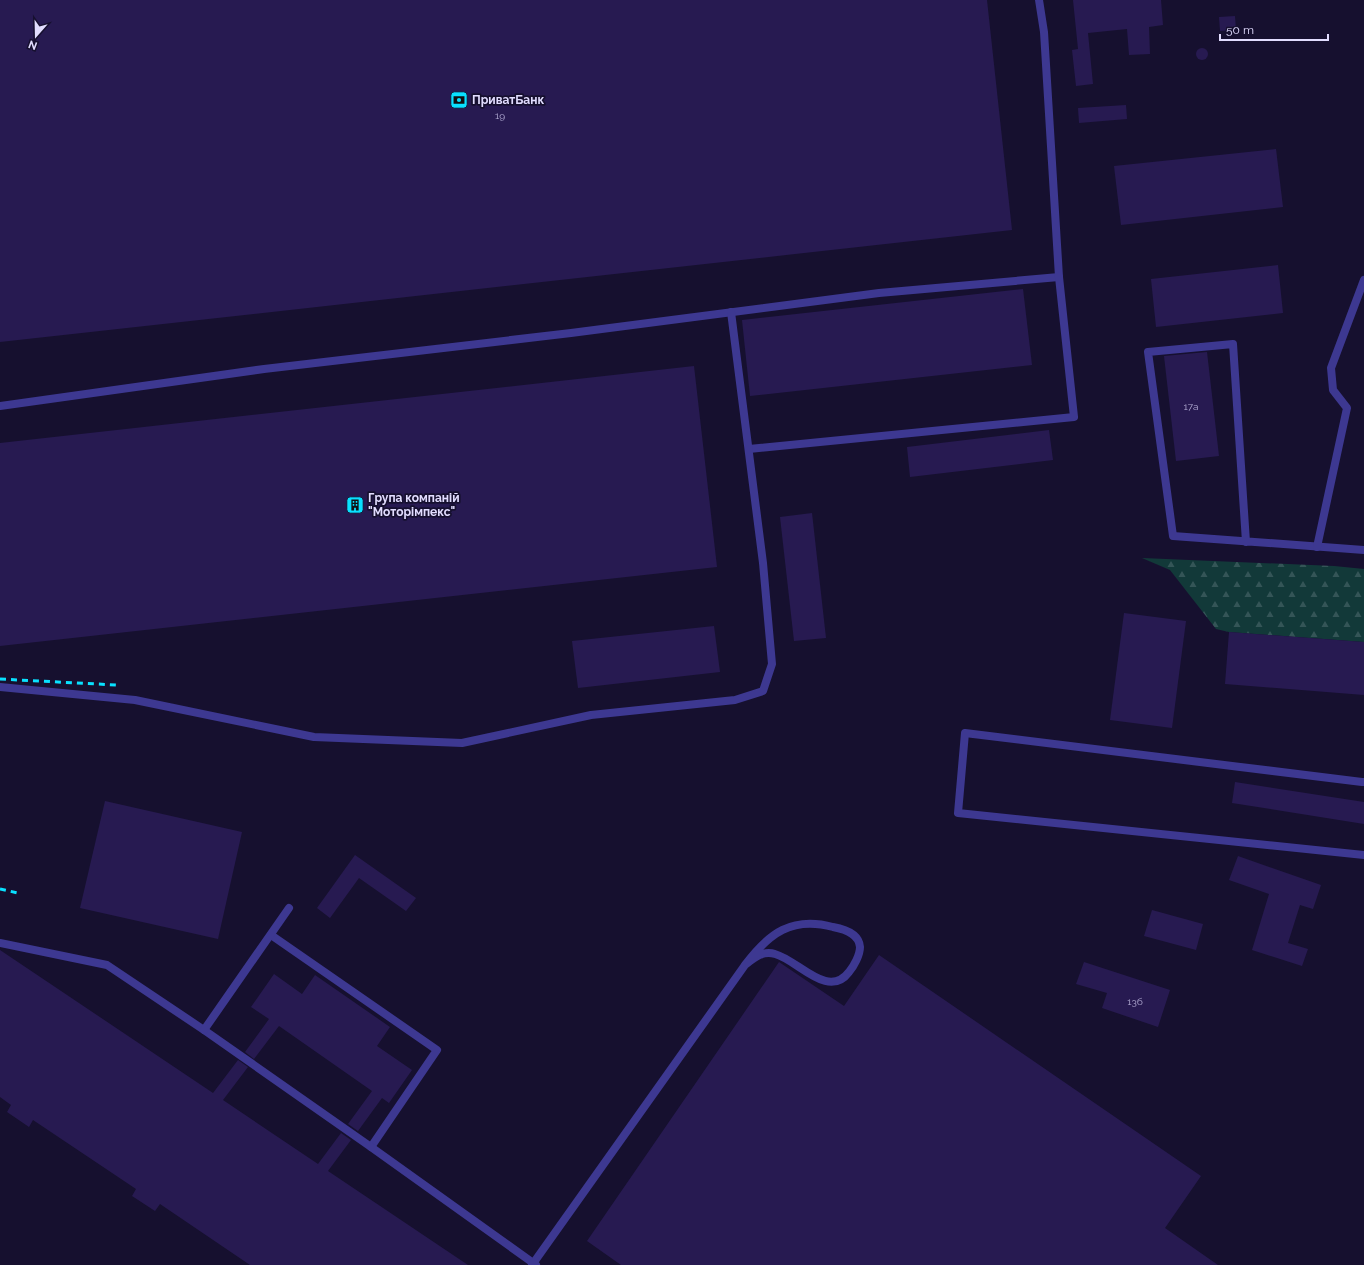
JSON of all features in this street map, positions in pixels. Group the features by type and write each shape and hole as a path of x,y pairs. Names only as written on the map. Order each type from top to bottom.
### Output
{"lane":[{"path":"748,449 1074,417 1059,277 1044,40 1039,0"},
{"path":"0,406 264,369 880,293 1059,277"},
{"path":"1317,547 1347,408 1333,390 1331,368 1364,280"},
{"path":"0,687 135,700 314,737 462,743 591,715 735,700 763,691 772,664 763,563 732,312"},
{"path":"1246,542 1233,344 1148,352 1174,536 1246,542 1364,550"},
{"path":"1364,782 965,733 958,813 1364,855"},
{"path":"204,1030 289,908"},
{"path":"0,943 107,965 204,1030 534,1264 745,965 767,939 779,931 807,924 826,925 854,934 860,948 858,957 852,968 844,978 838,982 829,982 818,978 784,957 775,954 768,953 758,955 745,965"},
{"path":"271,935 437,1050 371,1147"}],"green space":[{"path":"1142,558 1334,566 1364,569 1364,642 1229,632 1216,629 1170,570"}],"building":[{"path":"0,0 987,0 1012,230 0,342"},
{"path":"1073,0 1161,0 1163,25 1149,27 1150,54 1129,55 1127,29 1088,33 1093,84 1076,86 1072,50 1078,49"},
{"path":"1235,16 1236,30 1220,31 1219,17"},
{"path":"1202,48 1206,50 1208,54 1206,58 1202,60 1198,58 1196,54 1198,50"},
{"path":"1126,105 1127,119 1079,123 1078,108"},
{"path":"1276,149 1283,207 1121,225 1114,166"},
{"path":"1278,265 1283,313 1156,327 1151,279"},
{"path":"1023,289 1032,365 750,396 742,320"},
{"path":"1207,352 1219,456 1176,461 1164,356"},
{"name":"Група компаній \"Моторімпекс\"","path":"694,366 717,567 0,646 0,443"},
{"path":"1049,430 1053,460 910,477 907,447"},
{"path":"812,513 826,638 794,641 780,517"},
{"path":"1124,613 1186,621 1172,728 1110,720"},
{"path":"714,626 720,672 578,688 572,641"},
{"path":"1229,632 1364,642 1364,695 1225,684"},
{"path":"1235,782 1364,802 1364,824 1232,803"},
{"path":"105,801 242,832 218,939 80,908"},
{"path":"355,855 416,898 406,911 359,878 330,918 317,908"},
{"path":"1238,856 1321,885 1313,909 1300,905 1288,943 1308,949 1302,966 1252,950 1269,894 1229,880"},
{"path":"1152,910 1203,924 1196,950 1144,936"},
{"path":"0,950 213,1093 238,1060 248,1067 223,1100 318,1164 341,1133 351,1140 328,1171 468,1265 250,1265 160,1204 155,1211 132,1196 136,1189 33,1120 29,1127 7,1112 11,1105 0,1097"},
{"path":"879,955 1201,1176 1165,1228 1218,1265 621,1265 587,1241 779,962 844,1006"},
{"path":"1084,962 1170,990 1158,1027 1102,1008 1107,993 1076,984"},
{"path":"274,974 302,994 315,975 390,1027 377,1046 412,1070 389,1103 382,1098 358,1131 348,1124 372,1091 279,1026 254,1059 245,1052 269,1019 251,1007"}],"railway":[{"path":"0,679 116,685"},
{"path":"0,889 18,893"}],"place":[{"name":"ПриватБанк","path":"459,100"},
{"name":"Група компаній \"Моторімпекс\"","path":"355,505"}]}
